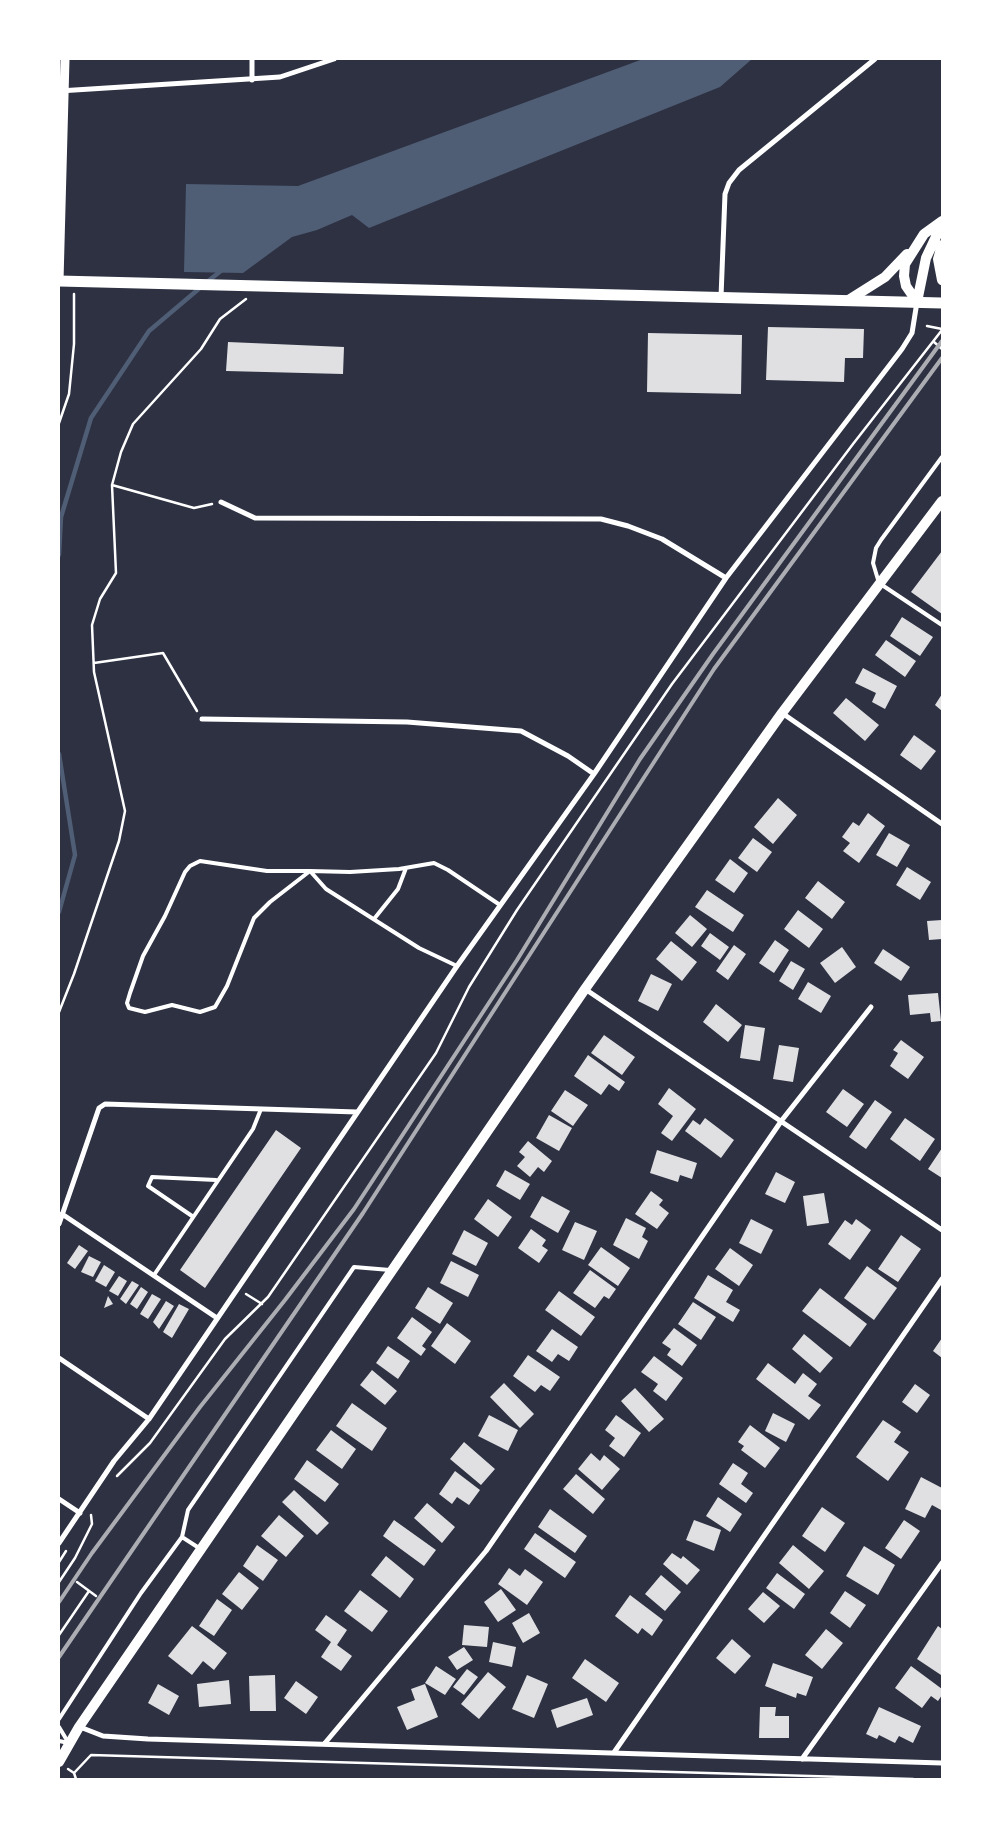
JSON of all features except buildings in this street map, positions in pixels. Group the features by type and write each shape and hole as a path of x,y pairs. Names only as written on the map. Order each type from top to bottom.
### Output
{"main road":[{"path":"847,301 885,277 916,244 942,223"},
{"path":"917,302 923,282 926,258 942,223"},
{"path":"916,244 907,260 904,272 906,286 917,302"},
{"path":"942,245 938,259 942,280"},
{"path":"59,281 942,303"},
{"path":"59,1762 79,1727 585,989 782,713 942,501"}],"street":[{"path":"59,281 61,91 64,59"},
{"path":"252,59 252,80"},
{"path":"61,91 280,77 334,59"},
{"path":"721,298 725,194 733,176 875,59"},
{"path":"59,1543 114,1460 149,1419 457,966 594,774 726,578 902,349 912,333 917,302"},
{"path":"221,502 255,518 601,519 628,526 662,540 726,578"},
{"path":"782,713 942,824"},
{"path":"202,719 407,722 522,731 568,756 594,774"},
{"path":"585,989 782,1120 942,1230"},
{"path":"325,1743 486,1551 782,1120 870,1007"},
{"path":"59,1224 99,1108 105,1104 357,1112"},
{"path":"62,1214 217,1318"},
{"path":"615,1751 942,1280"},
{"path":"59,1358 149,1419"},
{"path":"59,1499 80,1513"},
{"path":"802,1759 942,1563"},
{"path":"79,1727 114,1737 615,1751 942,1763"}],"lane":[{"path":"942,457 876,548 873,563 880,583 942,625"},
{"path":"310,871 270,902 254,918 227,986 215,1007 200,1012 172,1005 145,1012 129,1008 128,1000 139,966 170,906 182,878 193,864 208,861 267,871 310,871 358,872 436,864 500,905"},
{"path":"374,919 399,887 406,868"},
{"path":"310,871 326,889 419,948 457,966"},
{"path":"154,1276 216,1180 253,1129 260,1109"},
{"path":"192,1216 148,1186 152,1177 216,1180"},
{"path":"59,1719 136,1601 182,1537 188,1510 354,1267 392,1270"},
{"path":"182,1537 201,1550"},
{"path":"59,1726 69,1743"},
{"path":"59,1741 69,1743"}],"path":[{"path":"59,423 69,394 74,344 74,281"},
{"path":"59,1012 74,974 116,850 125,811 93,663 92,625 100,599 116,573 112,485 121,452 133,424 201,349 220,319 261,287"},
{"path":"115,1480 150,1443 225,1340 262,1304 436,1053 469,987 517,910 672,684 942,330 927,326"},
{"path":"934,342 942,349"},
{"path":"112,485 194,508 221,502"},
{"path":"93,663 163,653 202,719"},
{"path":"238,1288 262,1304"},
{"path":"59,1582 75,1558 92,1524 91,1516 96,1508"},
{"path":"77,1582 96,1596"},
{"path":"59,1634 89,1591"},
{"path":"74,1773 90,1755 913,1779"}],"water":[{"path":"643,59 752,59 720,87 369,228 352,215 317,230 292,237 243,273 184,272 186,184 298,186"}],"waterway":[{"path":"207,282 222,270"},
{"path":"59,555 61,517 91,418 149,331 201,287"},
{"path":"59,754 75,855 59,912"}],"railway":[{"path":"59,1602 92,1553 200,1407 354,1209 517,960 640,759 713,654 942,341"},
{"path":"59,1657 363,1213 714,669 942,358"}]}
